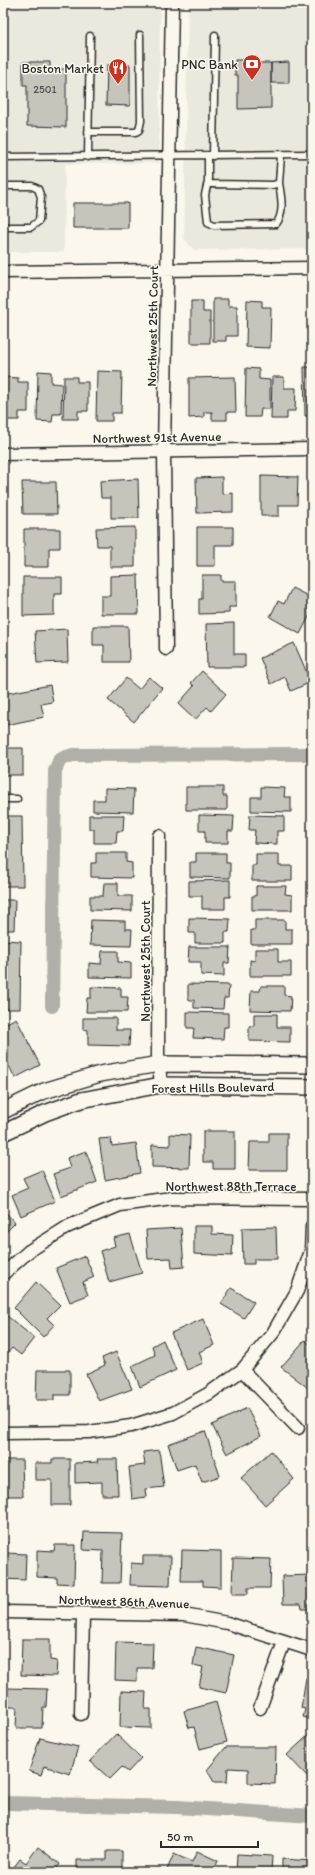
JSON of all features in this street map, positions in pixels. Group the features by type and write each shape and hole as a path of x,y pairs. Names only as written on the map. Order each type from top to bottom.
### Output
{"street":[{"name":"Northwest 25th Court","path":"166,649 164,450 166,270 172,3"},
{"path":"3,272 312,268"},
{"name":"Northwest 91st Avenue","path":"3,454 164,450 312,449"},
{"name":"Northwest 25th Court","path":"159,836 159,1064 161,1085"},
{"name":"Forest Hills Boulevard","path":"3,1111 44,1091 100,1074 159,1064 312,1065"},
{"name":"Forest Hills Boulevard","path":"3,1133 45,1113 81,1100 161,1085 312,1087"},
{"name":"Northwest 88th Terrace","path":"3,1274 29,1251 69,1226 120,1205 172,1198 312,1199"},
{"path":"3,1433 89,1432 131,1426 174,1413 208,1394 242,1370 273,1333 297,1291 311,1251 312,1226"},
{"path":"242,1370 298,1428"},
{"name":"Northwest 86th Avenue","path":"3,1612 184,1615 227,1623 312,1650"},
{"path":"81,1714 83,1614"},
{"path":"260,1708 284,1642"}],"lane":[{"path":"88,132 136,132 139,130 141,121 140,35"},
{"path":"215,35 211,156 205,195 208,222 214,225 276,224 280,219 282,203 279,183 281,154"},
{"path":"88,157 90,36"},
{"path":"3,158 312,154"},
{"path":"208,181 211,184 273,185 279,183"},
{"path":"3,186 32,186 38,189 41,197 39,221 31,227 3,227"},
{"path":"3,799 17,799"}],"shaded area":[{"path":"3,3 160,3 159,163 65,164 64,252 3,252"},
{"path":"188,3 312,3 312,249 194,250 184,239"}],"building":[{"path":"235,60 256,60 256,63 271,63 271,108 238,109 238,75 235,75"},
{"path":"23,62 50,62 50,69 66,69 66,127 27,126 27,85 23,85"},
{"path":"289,62 289,83 271,83 271,63"},
{"name":"Boston Market","path":"107,65 130,65 130,106 106,105"},
{"path":"73,203 128,203 128,228 73,228"},
{"path":"213,299 228,299 228,306 237,306 237,336 226,336 226,341 213,341"},
{"path":"247,300 262,301 262,307 271,307 270,348 246,347"},
{"path":"191,301 203,301 203,312 210,312 210,343 191,343"},
{"path":"304,367 312,367 312,416 305,416"},
{"path":"246,368 259,369 259,379 270,380 270,409 261,409 260,417 245,417"},
{"path":"38,371 51,372 51,383 62,384 61,414 53,414 52,422 37,421"},
{"path":"97,371 122,372 121,413 112,413 112,421 96,421"},
{"path":"4,377 18,378 18,382 28,382 28,412 19,412 19,420 4,420"},
{"path":"64,377 77,377 77,382 88,382 88,411 78,411 78,419 63,419"},
{"path":"235,377 236,412 227,412 227,420 212,420 212,412 204,412 204,417 189,418 189,378"},
{"path":"272,377 284,377 284,388 296,388 295,411 287,411 287,419 271,419"},
{"path":"261,476 298,477 297,505 279,505 279,516 261,516"},
{"path":"222,477 222,494 233,493 233,512 197,513 196,478"},
{"path":"138,479 139,518 111,518 111,498 101,498 100,481"},
{"path":"22,482 56,482 57,514 23,514"},
{"path":"135,527 135,567 110,567 110,546 97,546 96,528"},
{"path":"197,527 233,527 233,545 215,545 215,566 197,566"},
{"path":"24,529 60,529 60,548 49,548 49,567 24,567"},
{"path":"138,575 139,614 101,614 101,596 110,596 110,576"},
{"path":"202,575 221,575 221,581 236,581 236,607 229,607 229,613 199,614 199,599 202,599"},
{"path":"23,577 62,577 62,594 54,594 54,615 23,616"},
{"path":"292,588 312,598 312,611 300,634 270,617 278,601 284,604"},
{"path":"234,623 234,654 245,654 245,667 207,667 206,624"},
{"path":"93,626 128,626 129,662 104,662 104,645 93,645"},
{"path":"67,629 68,662 37,663 35,631"},
{"path":"294,643 311,682 291,691 285,677 271,684 260,658"},
{"path":"202,671 226,694 211,711 207,707 195,720 178,704 194,686 191,683"},
{"path":"149,677 162,688 134,722 108,700 126,678 139,689"},
{"path":"50,685 53,702 41,704 44,717 6,725 3,710 3,694"},
{"path":"3,748 23,748 23,775 3,775"},
{"path":"186,787 223,787 223,796 227,796 227,810 186,810"},
{"path":"261,787 285,788 284,797 291,797 291,812 251,811 251,797 261,797"},
{"path":"105,788 134,789 133,812 93,811 93,800 105,800"},
{"path":"89,815 124,815 123,831 117,831 116,843 94,843 94,829 89,829"},
{"path":"199,815 234,816 233,831 228,831 228,843 205,843 205,831 199,831"},
{"path":"250,815 284,816 284,831 277,831 277,844 254,843 255,830 249,830"},
{"path":"3,816 22,816 23,886 3,886"},
{"path":"96,853 126,853 126,862 132,863 132,878 91,877 91,863 96,863"},
{"path":"196,853 226,853 226,863 230,863 230,878 190,877 190,862 196,862"},
{"path":"256,854 279,854 279,866 292,866 292,881 252,881 252,865 256,865"},
{"path":"230,880 230,897 225,897 225,909 202,909 202,896 189,896 189,881"},
{"path":"104,883 118,883 118,896 132,896 132,911 90,910 90,896 103,896"},
{"path":"256,886 286,886 285,894 292,895 292,910 252,910 252,896 256,896"},
{"path":"3,900 15,900 14,930 3,930"},
{"path":"189,918 230,919 229,932 225,932 225,943 195,943 195,933 189,933"},
{"path":"91,920 125,921 125,929 132,929 131,946 90,945"},
{"path":"255,920 285,920 285,929 292,929 292,944 251,944 251,930 255,930"},
{"path":"3,940 21,941 20,1009 3,1009"},
{"path":"189,947 230,947 229,963 224,963 224,976 201,975 201,962 188,962"},
{"path":"255,949 278,949 278,962 291,962 291,976 250,976 250,960 255,961"},
{"path":"102,951 118,951 118,962 131,963 131,978 89,977 89,963 101,964"},
{"path":"188,984 229,985 228,998 224,998 223,1009 194,1008 194,1000 188,1000"},
{"path":"261,986 284,986 284,995 291,996 290,1011 250,1010 251,991 260,991"},
{"path":"91,987 121,988 121,997 128,997 127,1012 86,1012 87,998 91,998"},
{"path":"187,1012 228,1013 228,1027 224,1027 223,1039 193,1038 194,1028 187,1028"},
{"path":"254,1014 277,1014 277,1027 290,1027 290,1042 249,1041 249,1026 254,1026"},
{"path":"16,1018 40,1065 15,1078 3,1054 3,1025"},
{"path":"83,1018 116,1018 116,1030 130,1030 129,1046 88,1045 88,1030 83,1029"},
{"path":"203,1131 235,1131 235,1169 213,1169 213,1162 203,1162"},
{"path":"269,1133 287,1133 287,1170 249,1170 250,1142 269,1142"},
{"path":"170,1134 190,1135 189,1168 152,1167 152,1145 170,1146"},
{"path":"111,1138 112,1146 136,1143 140,1173 105,1180 99,1139"},
{"path":"86,1151 97,1182 61,1196 53,1174 70,1168 67,1158"},
{"path":"42,1170 55,1201 21,1216 12,1195 28,1188 23,1178"},
{"path":"3,1209 15,1223 3,1235"},
{"path":"194,1226 212,1226 212,1234 233,1235 232,1256 194,1254"},
{"path":"276,1227 277,1259 254,1259 254,1264 243,1264 242,1228"},
{"path":"181,1228 184,1267 172,1268 171,1258 148,1259 146,1230"},
{"path":"130,1234 142,1273 109,1282 100,1251 115,1246 113,1238"},
{"path":"85,1256 94,1277 83,1282 88,1295 70,1302 56,1268"},
{"path":"36,1282 60,1305 47,1318 54,1325 43,1337 14,1308"},
{"path":"231,1288 254,1302 244,1318 221,1304"},
{"path":"6,1315 34,1338 21,1355 12,1348 3,1358 3,1318"},
{"path":"203,1319 214,1345 199,1352 203,1363 187,1370 171,1333"},
{"path":"163,1340 176,1370 140,1387 132,1366 155,1355 152,1346"},
{"path":"305,1340 312,1346 312,1391 281,1367"},
{"path":"116,1352 132,1389 99,1401 86,1374 105,1365 102,1358"},
{"path":"37,1370 70,1370 70,1395 54,1395 54,1400 36,1400"},
{"path":"3,1382 7,1384 3,1394"},
{"path":"247,1408 261,1436 227,1454 212,1425"},
{"path":"205,1431 220,1476 202,1482 195,1464 177,1470 168,1444"},
{"path":"159,1450 164,1487 145,1489 146,1497 132,1499 129,1467 145,1465 143,1452"},
{"path":"271,1451 294,1479 265,1505 241,1478"},
{"path":"52,1459 70,1459 70,1505 52,1505 52,1480 35,1480 35,1463 52,1463"},
{"path":"97,1459 117,1459 118,1495 102,1495 102,1482 75,1483 75,1463 98,1462"},
{"path":"3,1460 22,1460 23,1496 7,1496 7,1488 3,1488"},
{"path":"84,1532 122,1533 120,1583 102,1583 103,1551 83,1550"},
{"path":"3,1542 7,1542 6,1553 26,1554 25,1580 3,1579"},
{"path":"55,1545 75,1545 74,1584 57,1583 57,1578 37,1577 37,1550 54,1551"},
{"path":"182,1550 221,1551 221,1587 203,1586 203,1581 181,1581"},
{"path":"143,1556 171,1556 170,1586 130,1585 131,1563 143,1564"},
{"path":"233,1558 271,1559 270,1588 248,1588 248,1594 232,1594"},
{"path":"312,1575 312,1609 302,1609 301,1604 283,1604 282,1576"},
{"path":"22,1639 50,1639 50,1660 57,1661 56,1676 21,1675"},
{"path":"116,1642 153,1643 152,1668 137,1668 137,1681 115,1680"},
{"path":"196,1647 234,1655 226,1693 199,1687 203,1667 193,1665"},
{"path":"306,1678 312,1679 312,1719 303,1717 305,1709 301,1708"},
{"path":"6,1688 47,1689 46,1707 43,1707 42,1728 16,1728 17,1707 6,1707"},
{"path":"121,1691 146,1692 145,1709 151,1709 151,1728 120,1727"},
{"path":"216,1702 227,1742 200,1749 194,1727 189,1728 184,1711"},
{"path":"312,1732 312,1771 307,1776 287,1755"},
{"path":"116,1734 141,1758 128,1772 122,1767 110,1779 90,1761"},
{"path":"40,1738 78,1747 70,1774 44,1766 41,1775 29,1771"},
{"path":"226,1747 276,1747 275,1784 248,1783 248,1769 228,1768 227,1782 214,1782 207,1770"},
{"path":"38,1847 60,1864 54,1872 10,1872 20,1859 26,1863"},
{"path":"107,1851 122,1851 122,1867 124,1872 77,1872 77,1860 107,1860"},
{"path":"197,1851 218,1861 213,1872 166,1872 174,1854 192,1862"},
{"path":"237,1854 272,1856 271,1872 236,1872"},
{"path":"282,1859 312,1861 312,1872 282,1872"}],"waterway":[{"path":"52,1006 55,771 60,759 73,755 312,754"},
{"path":"3,1803 177,1807 312,1816"}],"place":[{"name":"PNC Bank","path":"252,81"},
{"name":"Boston Market","path":"118,85"}]}
